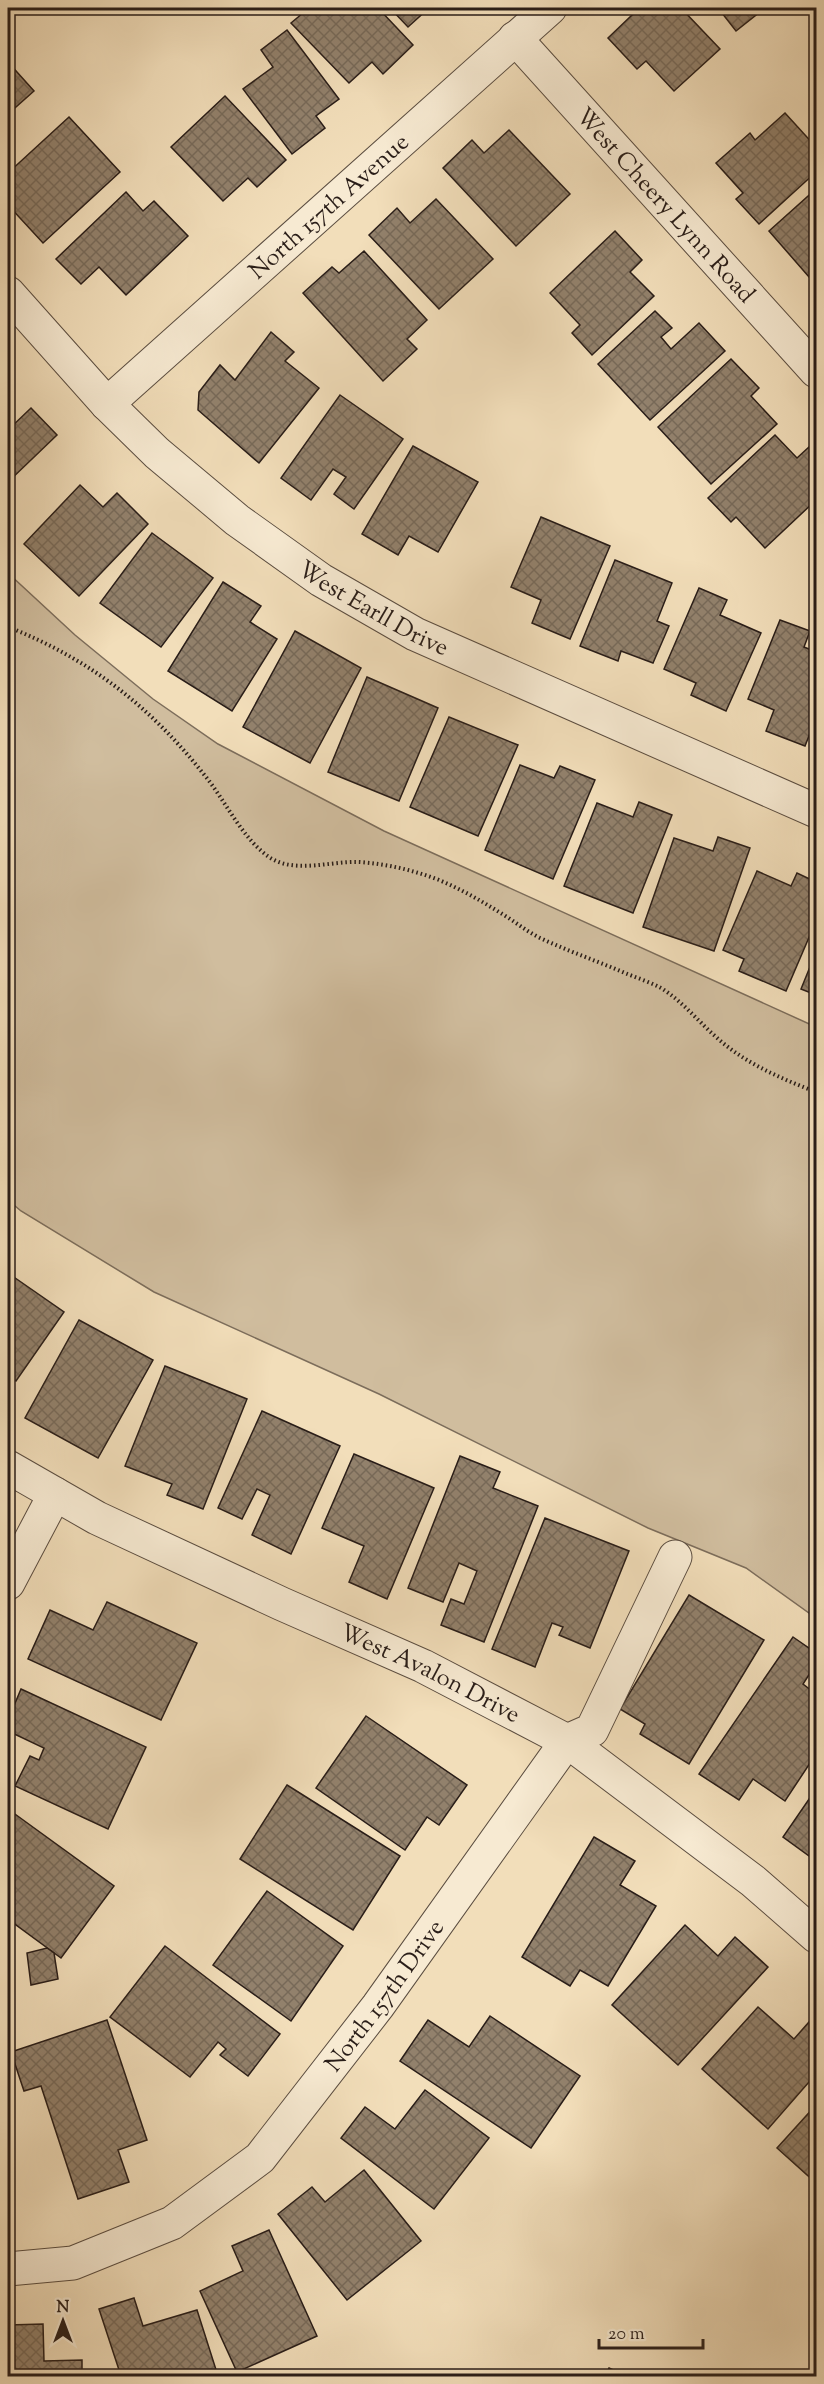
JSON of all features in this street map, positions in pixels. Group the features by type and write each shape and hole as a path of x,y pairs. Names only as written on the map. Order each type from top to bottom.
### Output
{"street":[{"name":"North 157th Avenue","path":"107,404 550,8"},
{"name":"West Cheery Lynn Road","path":"515,38 816,371"},
{"name":"West Earll Drive","path":"8,293 107,404 157,453 237,520 321,580 415,634 816,811"},
{"name":"West Avalon Drive","path":"8,1467 107,1523 423,1666 567,1741 753,1881 816,1936"},
{"path":"8,1583 55,1494"},
{"path":"567,1741 592,1730 675,1557"},
{"name":"North 157th Drive","path":"8,2269 73,2263 172,2223 260,2158 378,2006 567,1741"}],"path":[{"path":"8,627 56,647 95,671 136,702 182,747 259,850 271,858 283,864 301,865 356,862 382,864 439,880 474,896 537,936 659,987 738,1054 761,1069 816,1092"}],"shaded area":[{"path":"8,573 75,635 153,699 218,744 384,831 816,1027 816,1618 746,1568 648,1528 379,1394 154,1292 21,1211 8,1200"}],"building":[{"path":"309,8 316,8 322,14 328,8 378,8 413,45 383,74 372,62 349,83 291,23"},
{"path":"390,8 429,8 408,27"},
{"path":"625,8 681,8 720,49 674,91 646,61 637,69 608,38 632,15"},
{"path":"718,8 765,8 736,31"},
{"path":"287,30 339,99 316,116 325,128 292,154 243,89 273,67 261,50"},
{"path":"8,62 34,91 8,114"},
{"path":"225,96 286,160 257,187 248,178 223,201 171,147"},
{"path":"785,113 816,147 816,172 759,224 736,199 743,193 716,163 750,133 755,140"},
{"path":"69,117 120,172 43,243 8,205 8,173"},
{"path":"509,130 570,194 516,246 443,168 472,140 484,153"},
{"path":"816,189 816,285 769,231"},
{"path":"126,192 143,211 154,201 188,236 126,295 99,267 81,284 56,259"},
{"path":"436,199 493,259 439,309 369,235 397,208 410,223"},
{"path":"615,231 642,260 630,272 654,296 592,355 572,333 580,325 550,293"},
{"path":"364,251 427,320 407,339 417,349 383,381 303,293 332,267 339,273"},
{"path":"655,311 672,328 661,337 671,349 699,323 725,351 650,420 598,364"},
{"path":"271,332 294,352 285,361 319,388 259,463 198,410 199,392 220,365 235,380"},
{"path":"731,359 759,388 751,396 777,424 711,484 658,427"},
{"path":"340,395 403,439 354,509 334,494 346,477 333,469 311,500 281,478"},
{"path":"31,408 57,435 8,482 8,430"},
{"path":"775,435 797,458 810,446 816,453 816,500 765,548 736,517 731,522 708,498"},
{"path":"413,446 478,482 438,552 409,536 398,555 362,534"},
{"path":"80,485 103,507 117,493 148,524 79,596 24,544"},
{"path":"541,517 610,546 570,639 532,623 541,600 511,587"},
{"path":"152,533 213,578 161,647 100,603"},
{"path":"615,560 672,583 657,621 669,626 653,663 621,651 618,661 580,646"},
{"path":"223,582 261,606 250,622 277,639 232,711 168,671"},
{"path":"699,588 727,600 720,615 761,633 726,711 691,695 696,683 664,669"},
{"path":"780,620 810,631 804,647 816,652 816,718 805,746 766,731 774,710 748,699"},
{"path":"295,631 361,668 310,763 243,727"},
{"path":"367,677 438,708 399,801 328,772"},
{"path":"449,717 518,745 478,836 410,807"},
{"path":"520,765 554,778 560,766 595,780 553,879 485,850"},
{"path":"639,802 672,815 633,913 564,886 597,803 633,817"},
{"path":"718,837 750,848 714,951 643,927 674,838 713,851"},
{"path":"757,871 791,886 797,873 816,882 816,921 786,991 739,971 744,959 723,950"},
{"path":"816,952 816,995 801,989"},
{"path":"8,1273 64,1312 16,1381 8,1376"},
{"path":"79,1320 153,1360 98,1458 25,1418"},
{"path":"165,1366 247,1399 203,1509 167,1495 172,1484 125,1466"},
{"path":"262,1411 340,1446 291,1554 252,1535 270,1495 257,1489 242,1519 218,1508"},
{"path":"354,1454 434,1488 387,1599 349,1582 364,1546 322,1528"},
{"path":"460,1456 500,1472 493,1488 538,1506 484,1642 441,1625 451,1599 464,1604 477,1571 459,1563 443,1602 408,1588"},
{"path":"545,1518 629,1551 590,1648 559,1635 563,1627 552,1623 535,1667 492,1649"},
{"path":"689,1595 764,1640 689,1764 640,1734 645,1724 620,1709"},
{"path":"107,1602 197,1643 161,1720 28,1659 50,1610 93,1630"},
{"path":"793,1637 816,1653 816,1664 803,1684 816,1694 816,1754 785,1801 753,1779 739,1800 699,1774"},
{"path":"21,1689 146,1747 108,1829 15,1786 30,1756 39,1760 44,1748 8,1731 8,1720"},
{"path":"366,1716 467,1785 439,1825 427,1817 405,1850 316,1788"},
{"path":"287,1785 400,1856 353,1930 240,1859"},
{"path":"816,1789 816,1861 783,1837"},
{"path":"8,1809 114,1886 61,1958 8,1919"},
{"path":"594,1837 635,1861 620,1885 656,1906 608,1986 580,1970 570,1986 522,1957"},
{"path":"267,1891 343,1946 291,2021 213,1965"},
{"path":"685,1925 718,1956 735,1937 768,1967 678,2065 612,2005"},
{"path":"165,1946 280,2034 248,2076 220,2055 226,2049 218,2042 190,2077 110,2017"},
{"path":"47,1948 54,1953 58,1979 31,1985 27,1953"},
{"path":"758,2007 794,2039 816,2014 816,2074 768,2129 702,2069"},
{"path":"490,2016 580,2076 531,2148 400,2061 428,2020 469,2047"},
{"path":"107,2020 147,2140 118,2150 129,2182 78,2199 41,2086 24,2091 11,2052"},
{"path":"425,2090 489,2138 434,2209 341,2138 365,2107 395,2129"},
{"path":"816,2105 816,2183 777,2148"},
{"path":"364,2170 421,2241 347,2300 278,2214 312,2187 325,2202"},
{"path":"269,2230 317,2336 237,2372 200,2291 243,2271 232,2246"},
{"path":"134,2298 143,2326 197,2310 218,2376 121,2376 99,2309"},
{"path":"43,2324 44,2361 82,2360 82,2376 8,2376 8,2325"},
{"path":"609,2368 626,2376 605,2376"}]}
